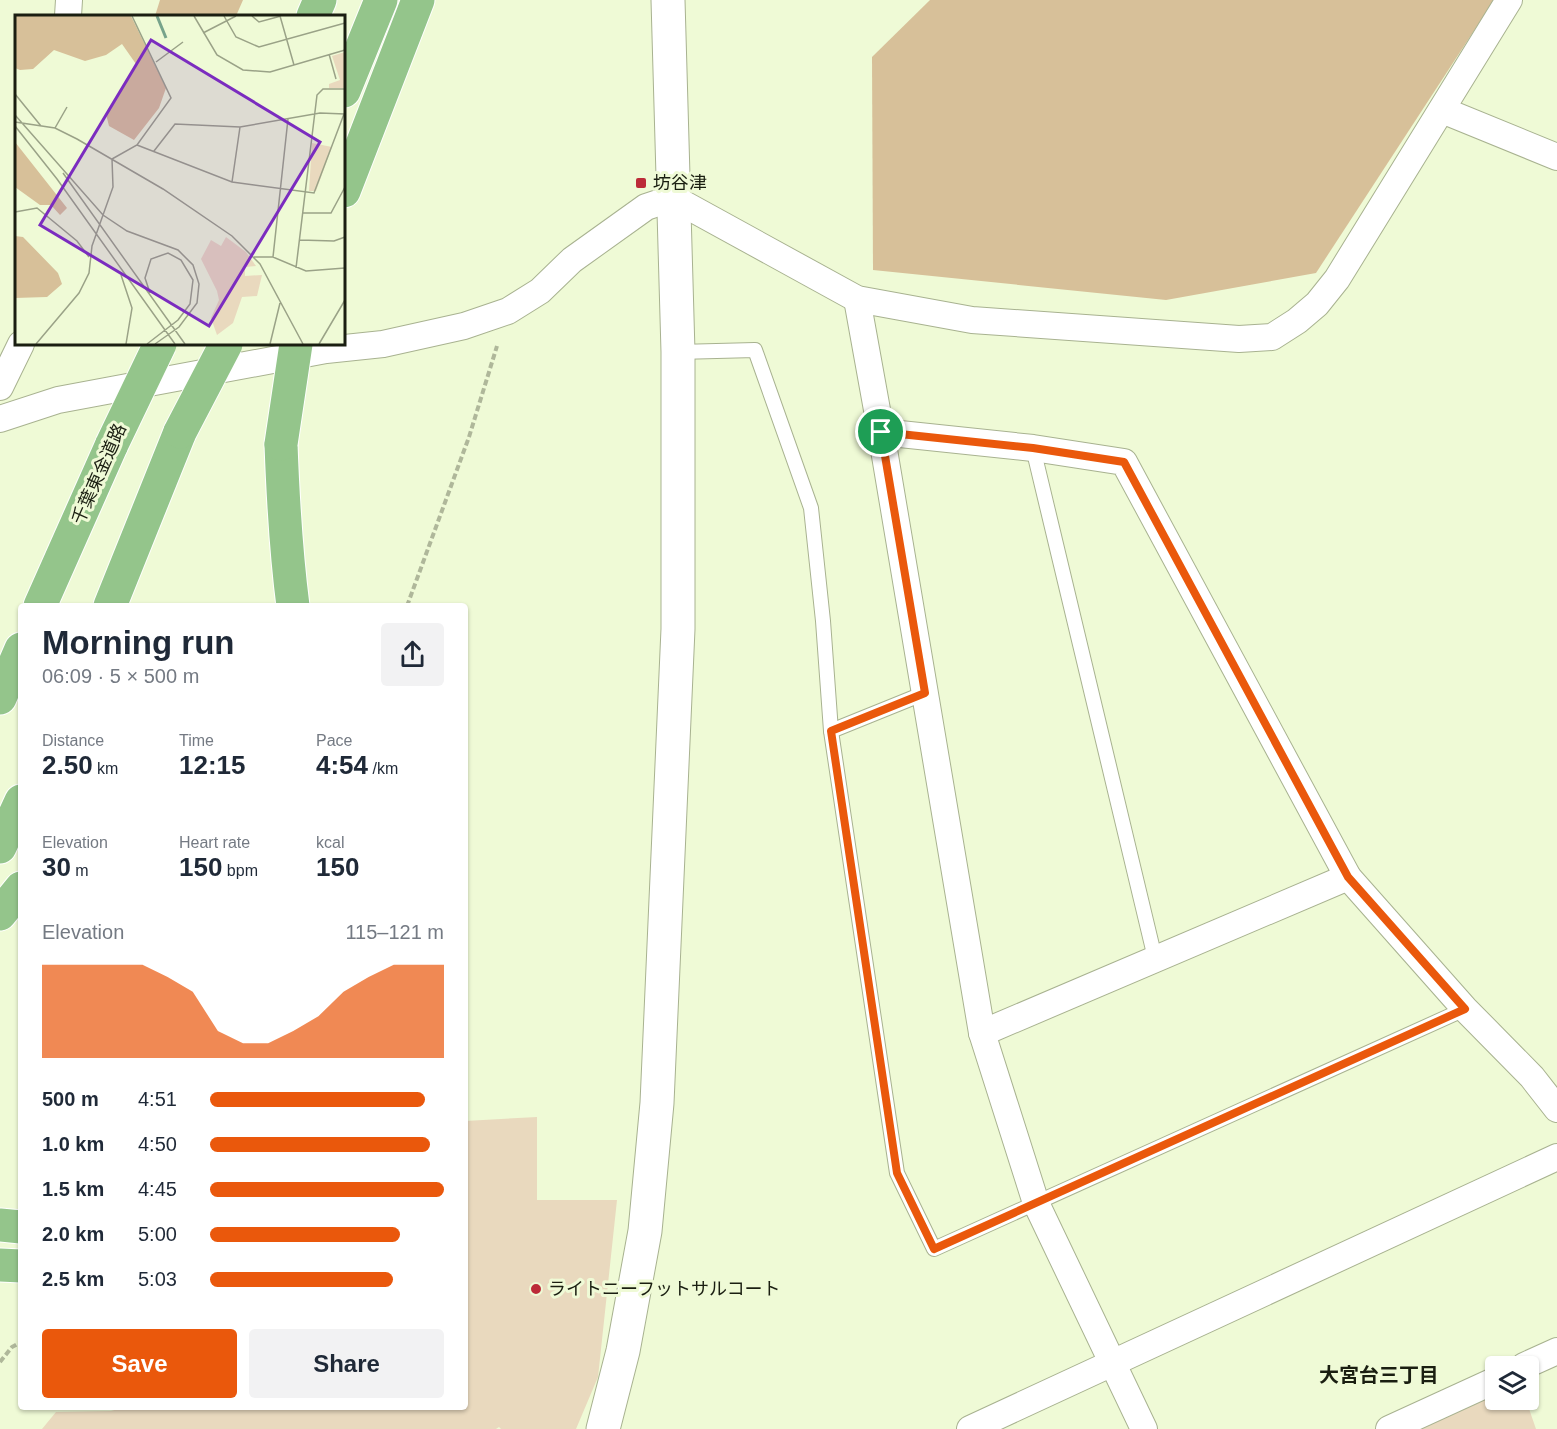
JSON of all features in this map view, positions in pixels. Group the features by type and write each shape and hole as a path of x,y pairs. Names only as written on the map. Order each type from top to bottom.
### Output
{"highway":[{"path":"313,15 320,0"},
{"path":"345,89 381,0"},
{"path":"345,188 418,0"},
{"name":"千葉東金道路","path":"41,603 112,444 160,345"},
{"path":"111,603 180,432 225,345"},
{"path":"293,603 283,505 281,444 296,345"},
{"path":"0,698 11,664"},
{"path":"0,847 18,808"},
{"path":"0,914 18,892"},
{"path":"0,1225 18,1227"},
{"path":"0,1265 18,1266"}],"street":[{"path":"68,15 69,0"},
{"path":"603,1429 622,1351 645,1232 657,1103 678,629 678,352 668,0"},
{"path":"0,419 58,400 327,351 383,344 464,326 508,311 540,291 572,260 646,207 673,198 856,299 972,320 1239,339 1272,337 1297,321 1317,304 1336,279 1509,0"},
{"path":"1442,110 1557,158"},
{"path":"856,299 881,432 982,1033 1036,1203 1144,1429"},
{"path":"0,387 21,345"},
{"path":"881,432 1033,448 1124,462 1348,877 1465,1009 1532,1077 1557,1109"},
{"path":"982,1033 1348,877"},
{"path":"970,1429 1557,1157"},
{"path":"1539,1359 1557,1351"},
{"path":"1389,1429 1485,1385"}],"lane":[{"path":"678,352 754,350 811,508 823,621 831,731 897,1173 934,1249 1465,1009"},
{"path":"1033,448 1155,958"},
{"path":"831,731 925,693"}],"path":[{"path":"408,603 469,437 508,311"},
{"path":"0,1362 12,1347 18,1344"}],"shaded area":[{"path":"160,0 243,0 236,15 155,15"},
{"path":"930,0 1494,0 1316,273 1166,300 873,270 872,57"},
{"name":"ライトニーフットサルコート","path":"537,1117 537,1200 617,1200 598,1377 576,1429 501,1429 499,1427 496,1429 42,1429 56,1412 468,1410 468,1121"},
{"path":"1485,1397 1485,1410 1529,1410 1536,1429 1419,1429"}],"place":[{"name":"坊谷津","path":"641,183"},
{"name":"ライトニーフットサルコート","path":"536,1289"}],"district":[{"name":"大宮台三丁目","path":"1379,1375"}],"route":[{"path":"881,432 1033,448 1124,462 1348,877 1465,1009 934,1249 897,1173 831,731 925,693 881,432"}]}
